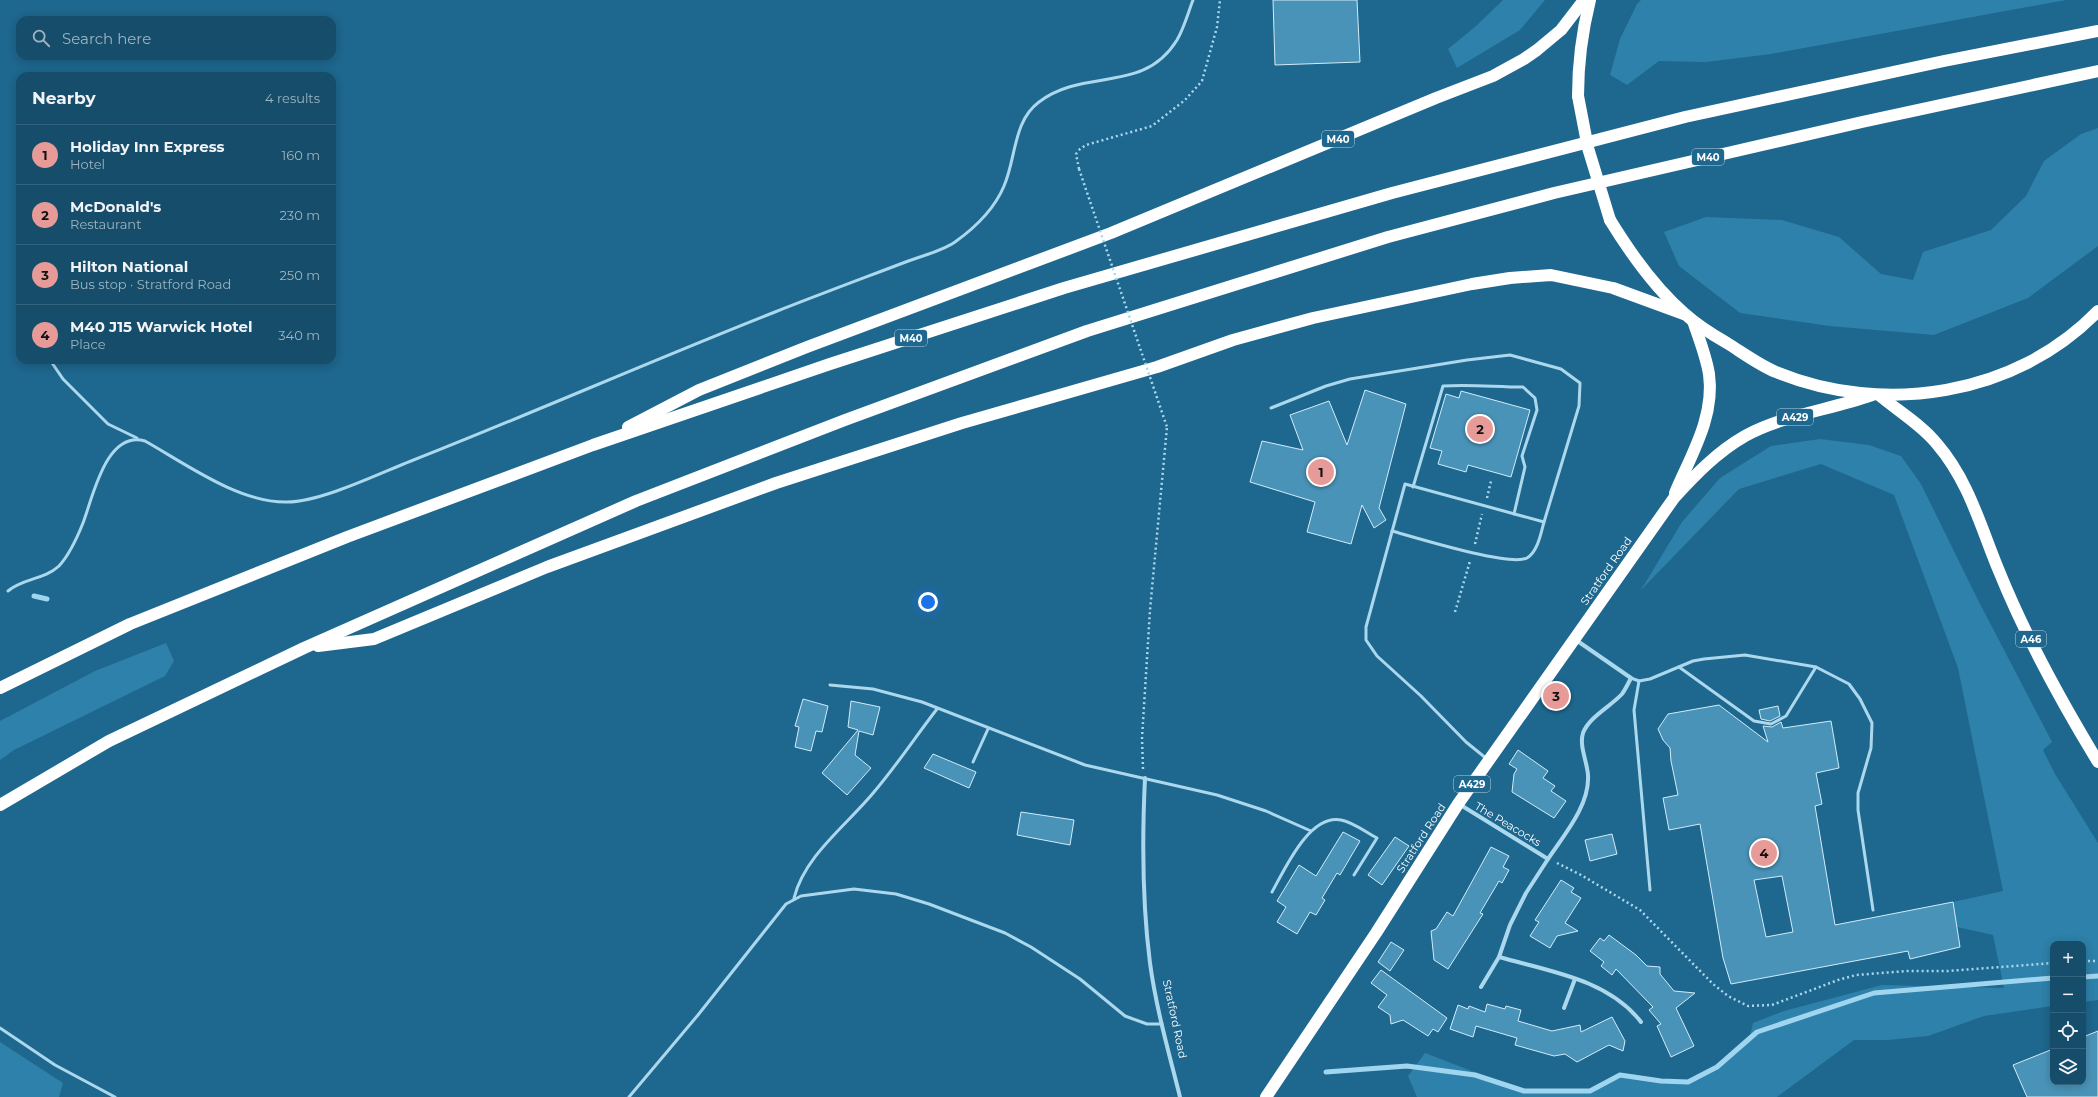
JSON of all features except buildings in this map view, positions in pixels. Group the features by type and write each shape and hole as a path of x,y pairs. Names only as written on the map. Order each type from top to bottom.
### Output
{"highway":[{"name":"M40","path":"593,445 699,390 806,347 1111,233 1436,98 1493,76 1524,60 1561,30 1584,0"},
{"path":"1590,0 1584,24 1578,68 1578,96 1588,148 1610,220 1647,272 1689,317 1753,360 1775,372 1802,381 1876,395 1937,392 1992,378 2044,354 2065,340 2098,311"},
{"name":"M40","path":"0,688 130,624 348,537 593,445 830,364 1064,288 1392,193 1685,117 1944,61 2098,31"},
{"name":"M40","path":"0,805 109,741 304,648 636,501 845,420 1087,331 1388,237 1554,193 1862,122 2098,71"},
{"name":"M40","path":"304,648 374,639 562,562 776,483 962,423 1157,367 1233,340 1320,317 1510,278 1551,275 1613,288 1689,317"},
{"name":"Stratford Road","path":"1674,498 1701,434 1709,408 1709,373 1689,317"},
{"name":"Stratford Road","path":"1266,1097 1376,933 1458,804 1674,498 1723,450 1745,436 1787,419 1876,395"},
{"name":"A46","path":"1876,395 1932,438 1954,468 1977,511 1999,572 2063,706 2098,762"}],"street":[{"path":"1574,638 1631,678"},
{"name":"The Peacocks","path":"1480,987 1499,958 1510,925 1526,893 1575,818 1586,796 1588,775 1582,745 1583,734 1586,726 1623,693 1631,678"},
{"name":"Stratford Road","path":"1145,778 1142,857 1145,916 1150,965 1162,1024 1180,1097"},
{"name":"The Peacocks","path":"1458,804 1548,859"},
{"path":"1499,958 1575,979 1614,996 1632,1010 1641,1022"},
{"path":"1564,1008 1575,979"}],"lane":[{"path":"53,364 63,380 108,424 219,482 257,498 288,502 317,498 774,312 952,244 985,217 1001,194 1009,174 1022,125 1029,111 1036,104 1059,89 1131,76 1143,72 1155,65 1177,40 1194,0"},
{"path":"1271,408 1326,386 1350,379 1467,360 1510,355 1560,369 1580,384 1579,406 1544,522 1534,552 1527,558 1518,560 1473,553 1392,531"},
{"path":"1413,487 1443,386 1470,384 1499,387 1523,387 1535,398 1537,410 1522,456 1525,467 1514,514"},
{"path":"8,592 15,585 46,575 59,566 77,538 98,482 109,458 120,446 133,439 139,439"},
{"path":"1489,760 1466,742 1421,696 1377,656 1366,640 1366,627 1404,484 1544,522"},
{"path":"1631,678 1639,681 1650,679 1704,659 1745,655 1816,667 1849,684 1860,699 1872,723 1871,748 1858,793 1858,810 1873,910"},
{"path":"1679,667 1754,721 1771,724 1786,716 1816,667"},
{"path":"1639,681 1634,710 1650,890"},
{"path":"830,685 873,689 937,709 1085,766 1184,786 1242,802 1311,831"},
{"path":"794,898 798,884 809,865 873,794 937,709"},
{"path":"973,762 988,729"},
{"path":"1272,892 1294,854 1311,831 1329,821 1342,820 1377,838 1354,875"},
{"path":"630,1097 698,1015 786,904 794,898 854,889 896,894 929,904 1005,933 1031,946 1080,979 1125,1016 1147,1024 1162,1024"},
{"path":"0,1028 55,1065 115,1097"}],"path":[{"path":"1145,778 1141,755 1150,610 1167,427 1079,169 1076,154 1080,149 1101,140 1152,126 1185,100 1202,81 1217,27 1220,0"},
{"path":"1548,859 1581,875 1640,910 1713,984 1728,996 1748,1006 1772,1005 1856,975 1907,970 1948,971 2050,963"},
{"path":"2086,961 2098,961"}],"shaded area":[{"path":"1503,0 1545,0 1520,30 1457,68 1448,49 1476,26"},
{"path":"1641,0 2066,0 1771,54 1706,62 1659,61 1627,85 1610,75 1620,39 1637,4"},
{"path":"2098,128 2098,246 2028,298 1934,335 1829,326 1740,313 1679,266 1664,232 1706,217 1782,220 1839,237 1881,274 1913,280 1923,252 1991,230 2026,196 2044,161 2081,134"},
{"path":"1820,439 1869,445 1901,456 1921,484 1977,598 2052,742 2043,750 2055,774 2098,843 2098,1000 2086,1002 2086,941 2050,941 2050,1006 1984,1016 1928,1036 1888,1040 1854,1040 1777,1097 1417,1097 1408,1076 1425,1053 1524,1091 1589,1091 1620,1075 1633,1074 1661,1081 1688,1082 1717,1067 1749,1041 1753,1023 1784,1011 1882,985 2004,988 1993,935 1957,927 1953,902 2003,891 1958,668 1894,495 1821,464 1739,489 1641,590 1682,522 1720,478 1771,446"},
{"path":"166,643 174,661 165,676 14,750 0,760 0,721 95,671"},
{"path":"0,1042 63,1083 59,1097 0,1097"}],"waterway":[{"path":"34,596 47,599"},
{"path":"2086,977 2098,976"},
{"path":"1326,1072 1407,1066 1475,1075 1524,1091 1590,1091 1620,1075 1661,1081 1688,1082 1717,1067 1757,1032 1874,993 2050,978"}],"place":[{"name":"McDonald's","path":"1480,429"},
{"name":"Holiday Inn Express","path":"1321,472"},
{"name":"Hilton National","path":"1556,696"},
{"name":"M40 J15 Warwick Hotel","path":"1764,853"}]}
